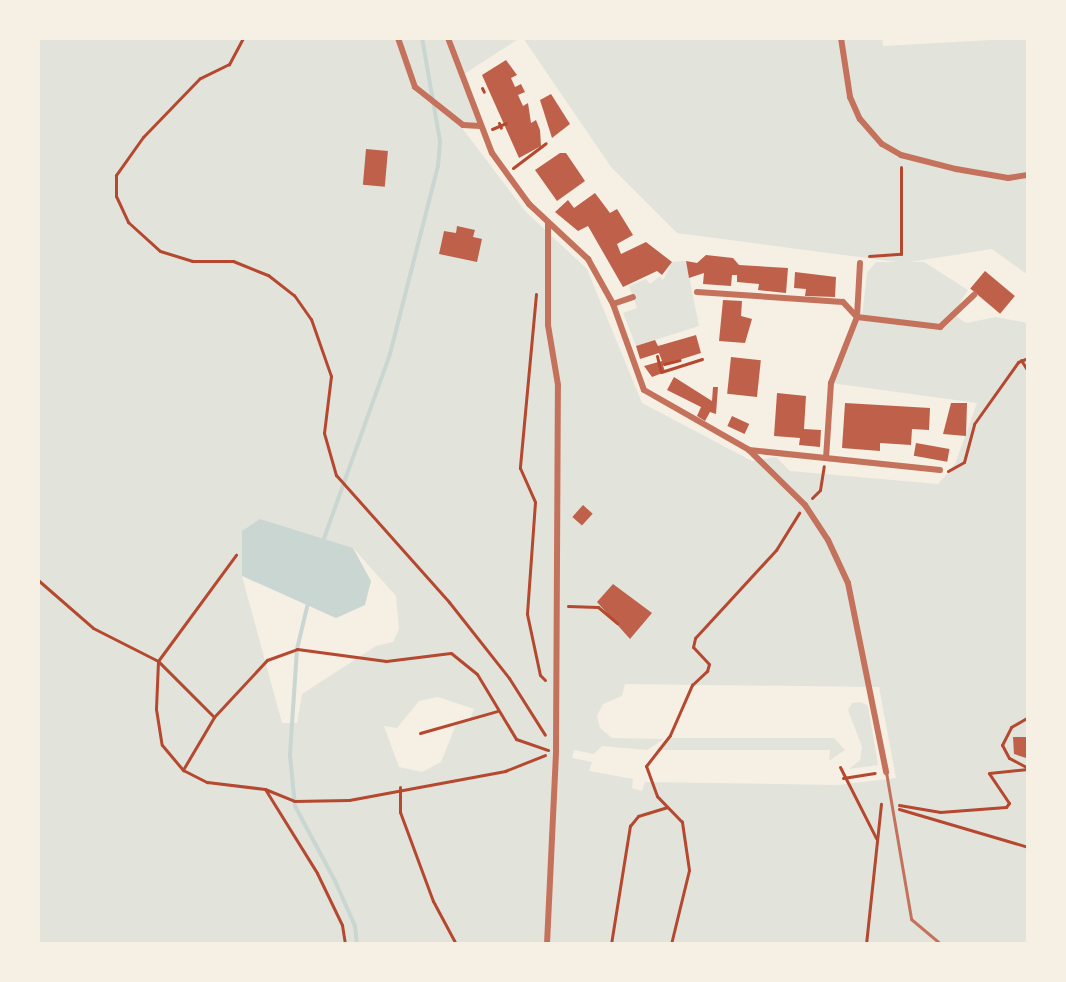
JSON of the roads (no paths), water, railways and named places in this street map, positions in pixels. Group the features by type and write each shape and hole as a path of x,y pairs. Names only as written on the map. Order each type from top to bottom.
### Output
{"street":[{"path":"398,38 409,78 418,90 463,125 480,126"},
{"path":"448,38 480,126 508,179 548,224 588,259 613,304 644,390 749,450 805,505 848,583 886,772"},
{"path":"841,38 850,97 860,119 882,144 901,155 994,177 1028,175"},
{"path":"547,944 556,751 558,385 547,283 548,224"},
{"path":"826,458 831,383 857,317 860,263"},
{"path":"697,292 843,302 857,317 940,327 974,295"},
{"path":"613,304 633,297"},
{"path":"749,450 940,470"}],"lane":[{"path":"886,772 895,806 911,919 941,944"}],"waterway":[{"path":"322,544 390,354 438,166 440,141 422,38"},
{"path":"308,603 297,649 290,755 295,806 335,881 355,926 357,944"}]}
